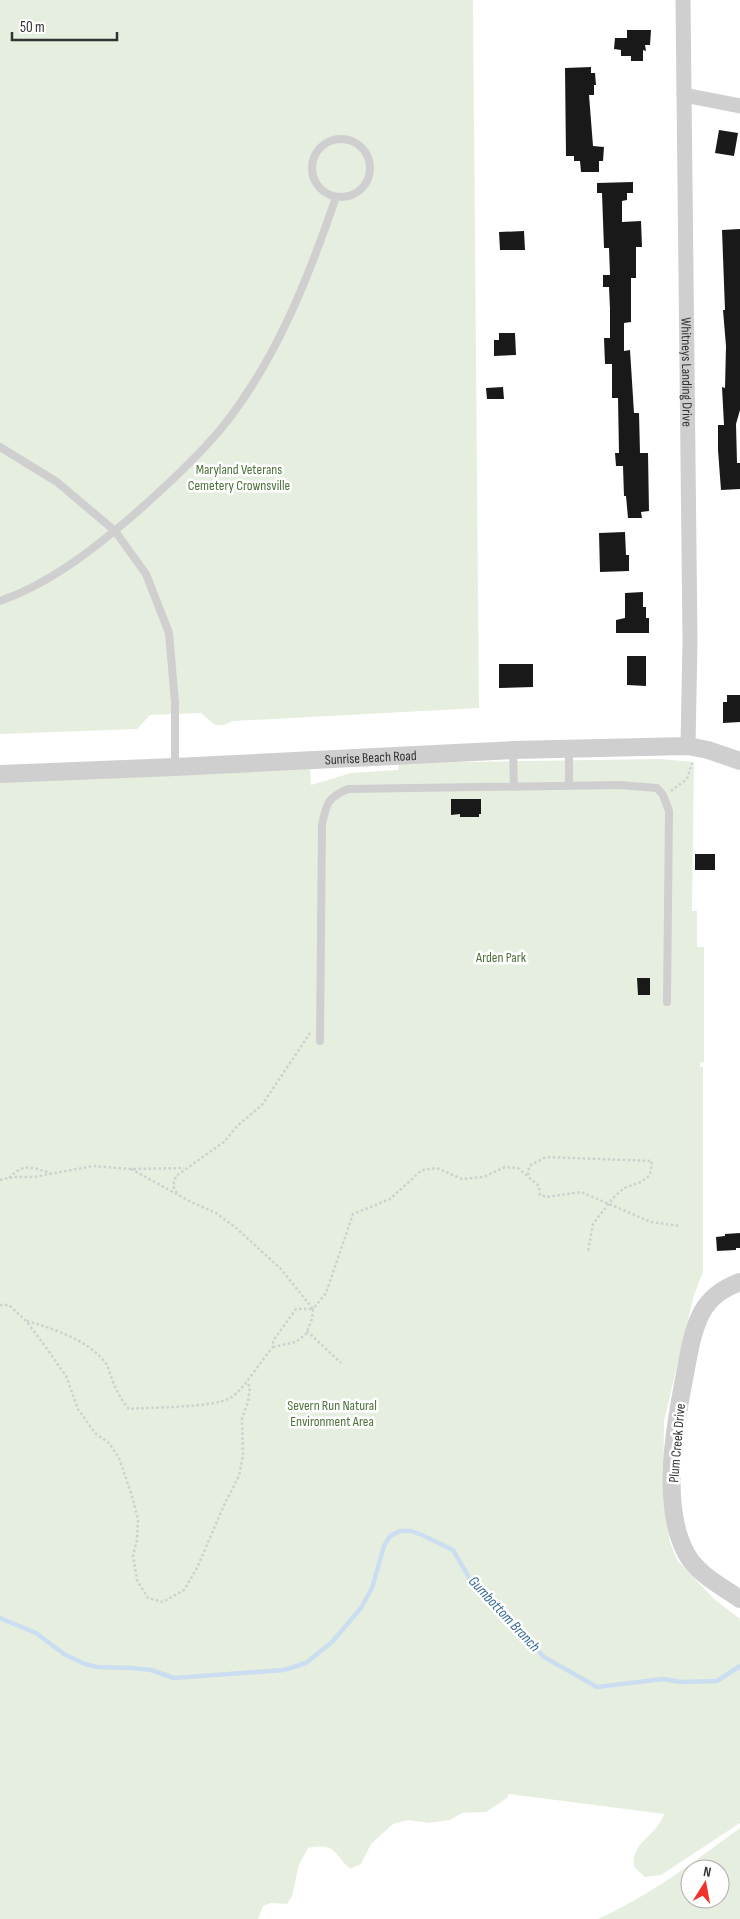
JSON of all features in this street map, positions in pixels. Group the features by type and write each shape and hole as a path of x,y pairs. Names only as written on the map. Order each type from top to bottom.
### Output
{"street":[{"name":"Whitneys Landing Drive","path":"683,0 690,641 688,746"},
{"path":"684,96 740,106"},
{"name":"Sunrise Beach Road","path":"0,774 512,750 688,746 708,750 740,761"},
{"name":"Plum Creek Drive","path":"740,1282 717,1293 703,1311 695,1329 677,1420 672,1473 675,1518 678,1535 686,1553 703,1574 740,1599"}],"lane":[{"path":"335,139 347,139 358,143 366,151 370,162 370,174 366,185 358,193 347,197 336,197 325,193 316,185 312,174 312,162 316,152 324,144 335,139"},
{"path":"0,601 15,596 69,566 115,531 164,489 219,431 254,382 285,324 311,268 336,197"},
{"path":"0,447 57,482 115,531 146,574 169,633 175,702 175,767"},
{"path":"512,750 514,787"},
{"path":"569,750 569,786"},
{"path":"320,1041 322,825 325,809 334,794 348,789 569,786 644,786 657,788 663,795 669,811 667,1002"}],"path":[{"path":"663,795 674,790 687,779 693,756 688,746"},
{"path":"177,1193 173,1186 176,1176 184,1168 212,1152 224,1142 237,1126 262,1105 320,1017"},
{"path":"528,1176 528,1166 546,1157 652,1162 650,1174 641,1182 624,1188 608,1204 593,1224 588,1251"},
{"path":"0,1180 34,1177 92,1166 131,1169 184,1168"},
{"path":"9,1178 17,1170 24,1167 52,1174"},
{"path":"273,1347 296,1342 307,1331 312,1319 313,1308 326,1294 353,1214 390,1200 422,1170 437,1168 462,1179 483,1177 506,1167 518,1168 539,1186 540,1195 547,1197 581,1192 650,1222 680,1226"},
{"path":"131,1169 193,1203 216,1213 235,1227 281,1269 313,1308"},
{"path":"0,1305 9,1305 26,1321 66,1376 78,1409 95,1433 109,1443 119,1458 138,1519 137,1540 133,1556 137,1580 148,1598 163,1602 184,1590 197,1568 225,1503 239,1476 243,1456 242,1418 248,1402 250,1387 246,1382"},
{"path":"26,1321 54,1329 77,1340 97,1355 107,1365 121,1400 129,1409 213,1404 231,1398 273,1347 273,1341 296,1309 313,1308"},
{"path":"307,1331 341,1364"}],"green space":[{"name":"Maryland Veterans Cemetery Crownsville","path":"0,0 473,0 479,708 233,721 224,725 215,725 201,713 150,715 137,729 0,734"},
{"name":"Severn Run Natural Environment Area","path":"660,759 694,762 692,911 697,911 697,947 704,947 704,1062 700,1063 700,1067 703,1067 703,1272 694,1295 664,1421 663,1500 670,1542 677,1560 713,1598 740,1619 740,1823 685,1859 680,1859 680,1862 661,1875 645,1877 634,1867 636,1851 656,1828 664,1814 509,1794 507,1798 486,1812 462,1813 450,1820 429,1823 408,1820 393,1824 371,1844 361,1864 350,1869 329,1848 308,1848 299,1865 292,1896 287,1904 271,1903 263,1906 258,1919 0,1919 0,779 310,766 311,785 351,773 398,770 399,763"},
{"path":"740,1828 740,1919 598,1919 635,1900 680,1871 680,1909 730,1909 730,1859 698,1859"}],"building":[{"path":"627,30 651,30 650,45 645,45 646,51 643,50 643,61 631,61 631,56 621,56 621,50 614,49 615,38 627,38"},
{"path":"591,67 591,73 595,73 596,85 594,85 594,95 589,95 593,146 604,147 603,161 599,161 599,172 581,172 580,161 574,161 574,156 566,156 565,68"},
{"path":"719,130 738,133 734,156 715,153"},
{"path":"633,182 633,193 627,193 627,200 622,201 622,222 641,221 642,247 636,247 636,278 631,278 631,322 624,323 624,351 630,350 634,413 639,413 640,453 648,453 649,511 641,512 642,518 628,518 626,496 624,496 623,466 616,466 615,453 619,453 618,398 612,398 612,364 605,364 604,338 610,338 609,287 603,287 603,275 610,275 609,248 604,248 602,193 597,193 597,183"},
{"path":"740,229 740,410 736,424 737,463 740,463 740,489 721,490 718,425 724,425 722,387 725,388 726,346 723,310 725,310 722,230"},
{"path":"524,231 525,250 500,250 499,232"},
{"path":"499,333 515,333 516,355 494,356 494,340 499,340"},
{"path":"503,387 504,399 487,399 486,388"},
{"path":"625,532 626,555 629,555 629,571 600,572 599,533"},
{"path":"643,592 643,607 646,607 646,618 649,618 649,633 616,633 616,620 625,618 625,593"},
{"path":"627,656 646,656 646,686 627,685"},
{"path":"499,664 533,664 533,687 499,688"},
{"path":"727,695 740,695 740,722 723,723 723,702 727,702"},
{"path":"451,799 481,799 481,814 479,814 479,817 460,817 460,814 451,815"},
{"path":"695,854 715,854 715,870 695,870"},
{"path":"637,978 650,978 650,995 638,995"},
{"path":"740,1233 740,1248 717,1251 716,1237"}],"waterway":[{"name":"Gumbottom Branch","path":"0,1618 36,1633 64,1654 85,1664 97,1667 151,1670 174,1678 284,1670 306,1663 332,1642 361,1608 372,1588 384,1546 390,1536 400,1531 411,1531 453,1550 471,1581 544,1657 597,1687 663,1679 681,1682 717,1681 740,1666"}],"park label":[{"name":"Arden Park","path":"501,957"}]}
